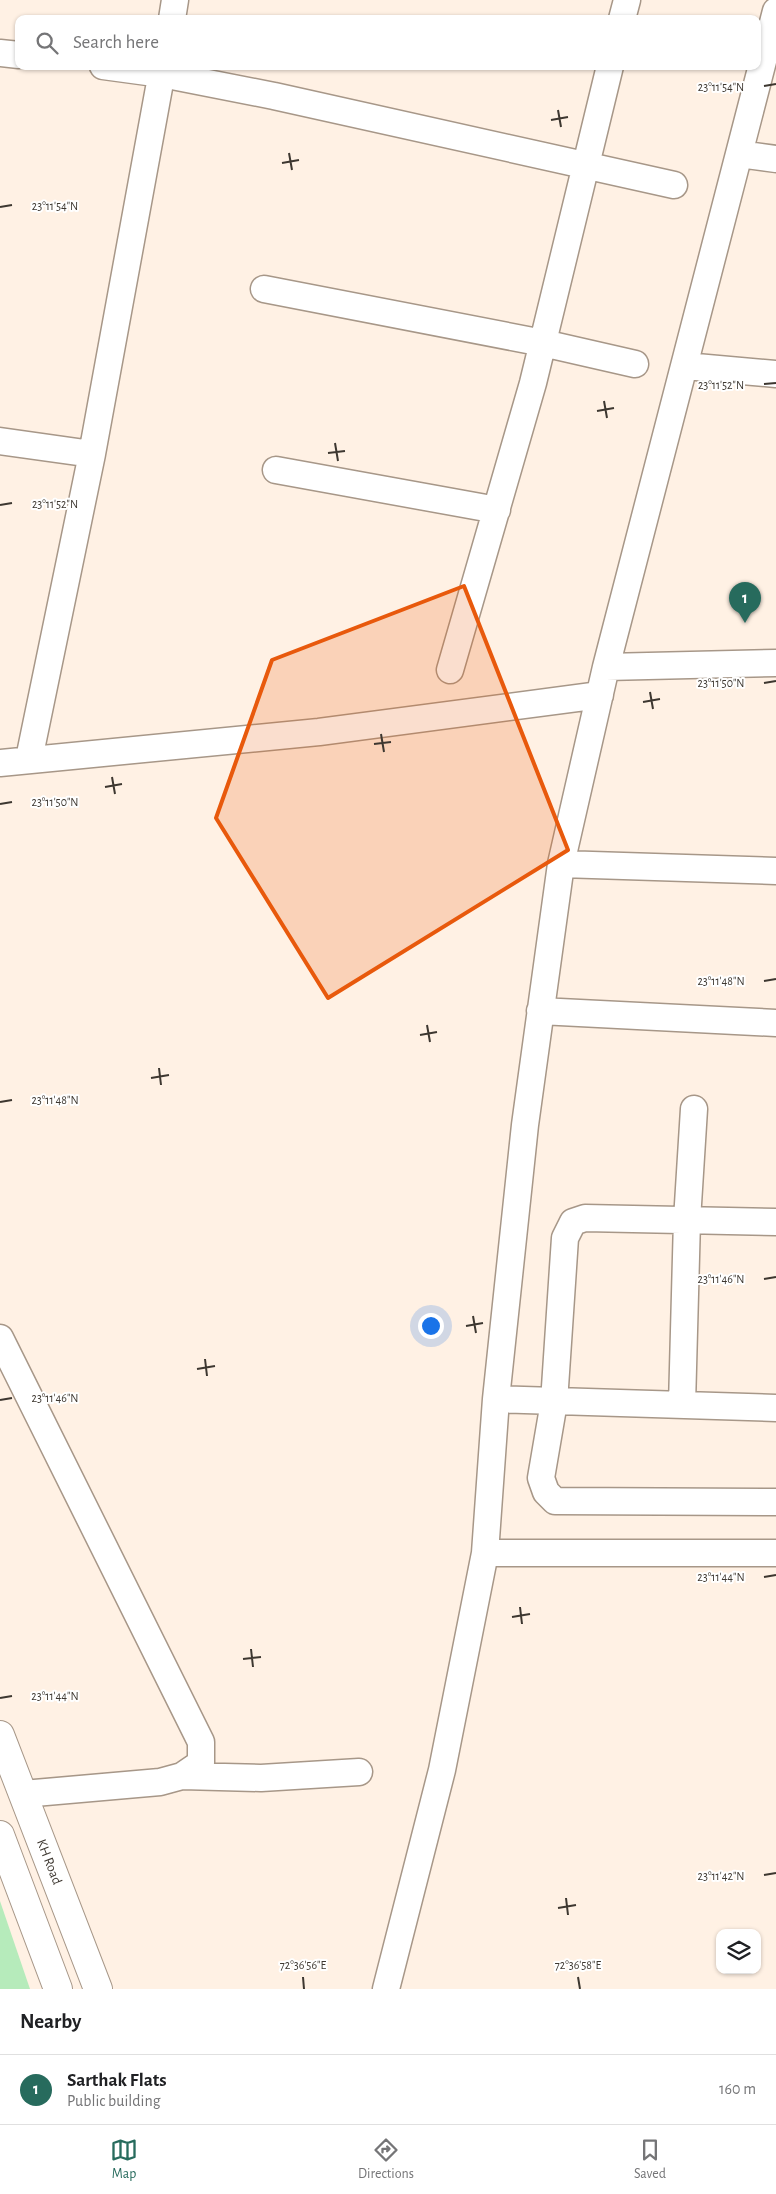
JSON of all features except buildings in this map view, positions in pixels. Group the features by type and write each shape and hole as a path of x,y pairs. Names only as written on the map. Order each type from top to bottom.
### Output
{"main road":[{"name":"KH Road","path":"0,1735 98,1989"},
{"path":"0,1836 58,1989"}],"street":[{"path":"173,15 175,0"},
{"path":"623,15 627,0"},
{"path":"761,69 776,11"},
{"path":"0,52 15,54"},
{"path":"30,759 92,454 162,70 674,186"},
{"path":"450,670 542,343 584,165 609,70"},
{"path":"386,1989 442,1770 485,1553 496,1399 540,1011 561,864 606,667 761,70"},
{"path":"739,154 776,159"},
{"path":"264,289 542,343 635,364"},
{"path":"685,366 776,374"},
{"path":"0,441 92,454"},
{"path":"276,470 496,510"},
{"path":"606,667 776,663"},
{"path":"0,763 319,732 600,695"},
{"path":"561,864 776,871"},
{"path":"540,1011 776,1023"},
{"path":"682,1405 694,1109"},
{"path":"776,1222 585,1218 573,1222 565,1238 554,1402 541,1478 546,1492 555,1501 776,1502"},
{"path":"0,1338 202,1742 201,1763 182,1776"},
{"path":"496,1399 776,1408"},
{"path":"485,1553 776,1553"},
{"path":"23,1794 160,1782 182,1776 261,1778 359,1772"}],"highlighted area":[{"path":"464,586 568,850 328,998 216,818 272,660"}],"green space":[{"path":"0,1901 30,1989 0,1989"}],"place":[{"name":"Sarthak Flats","path":"745,623"}]}
